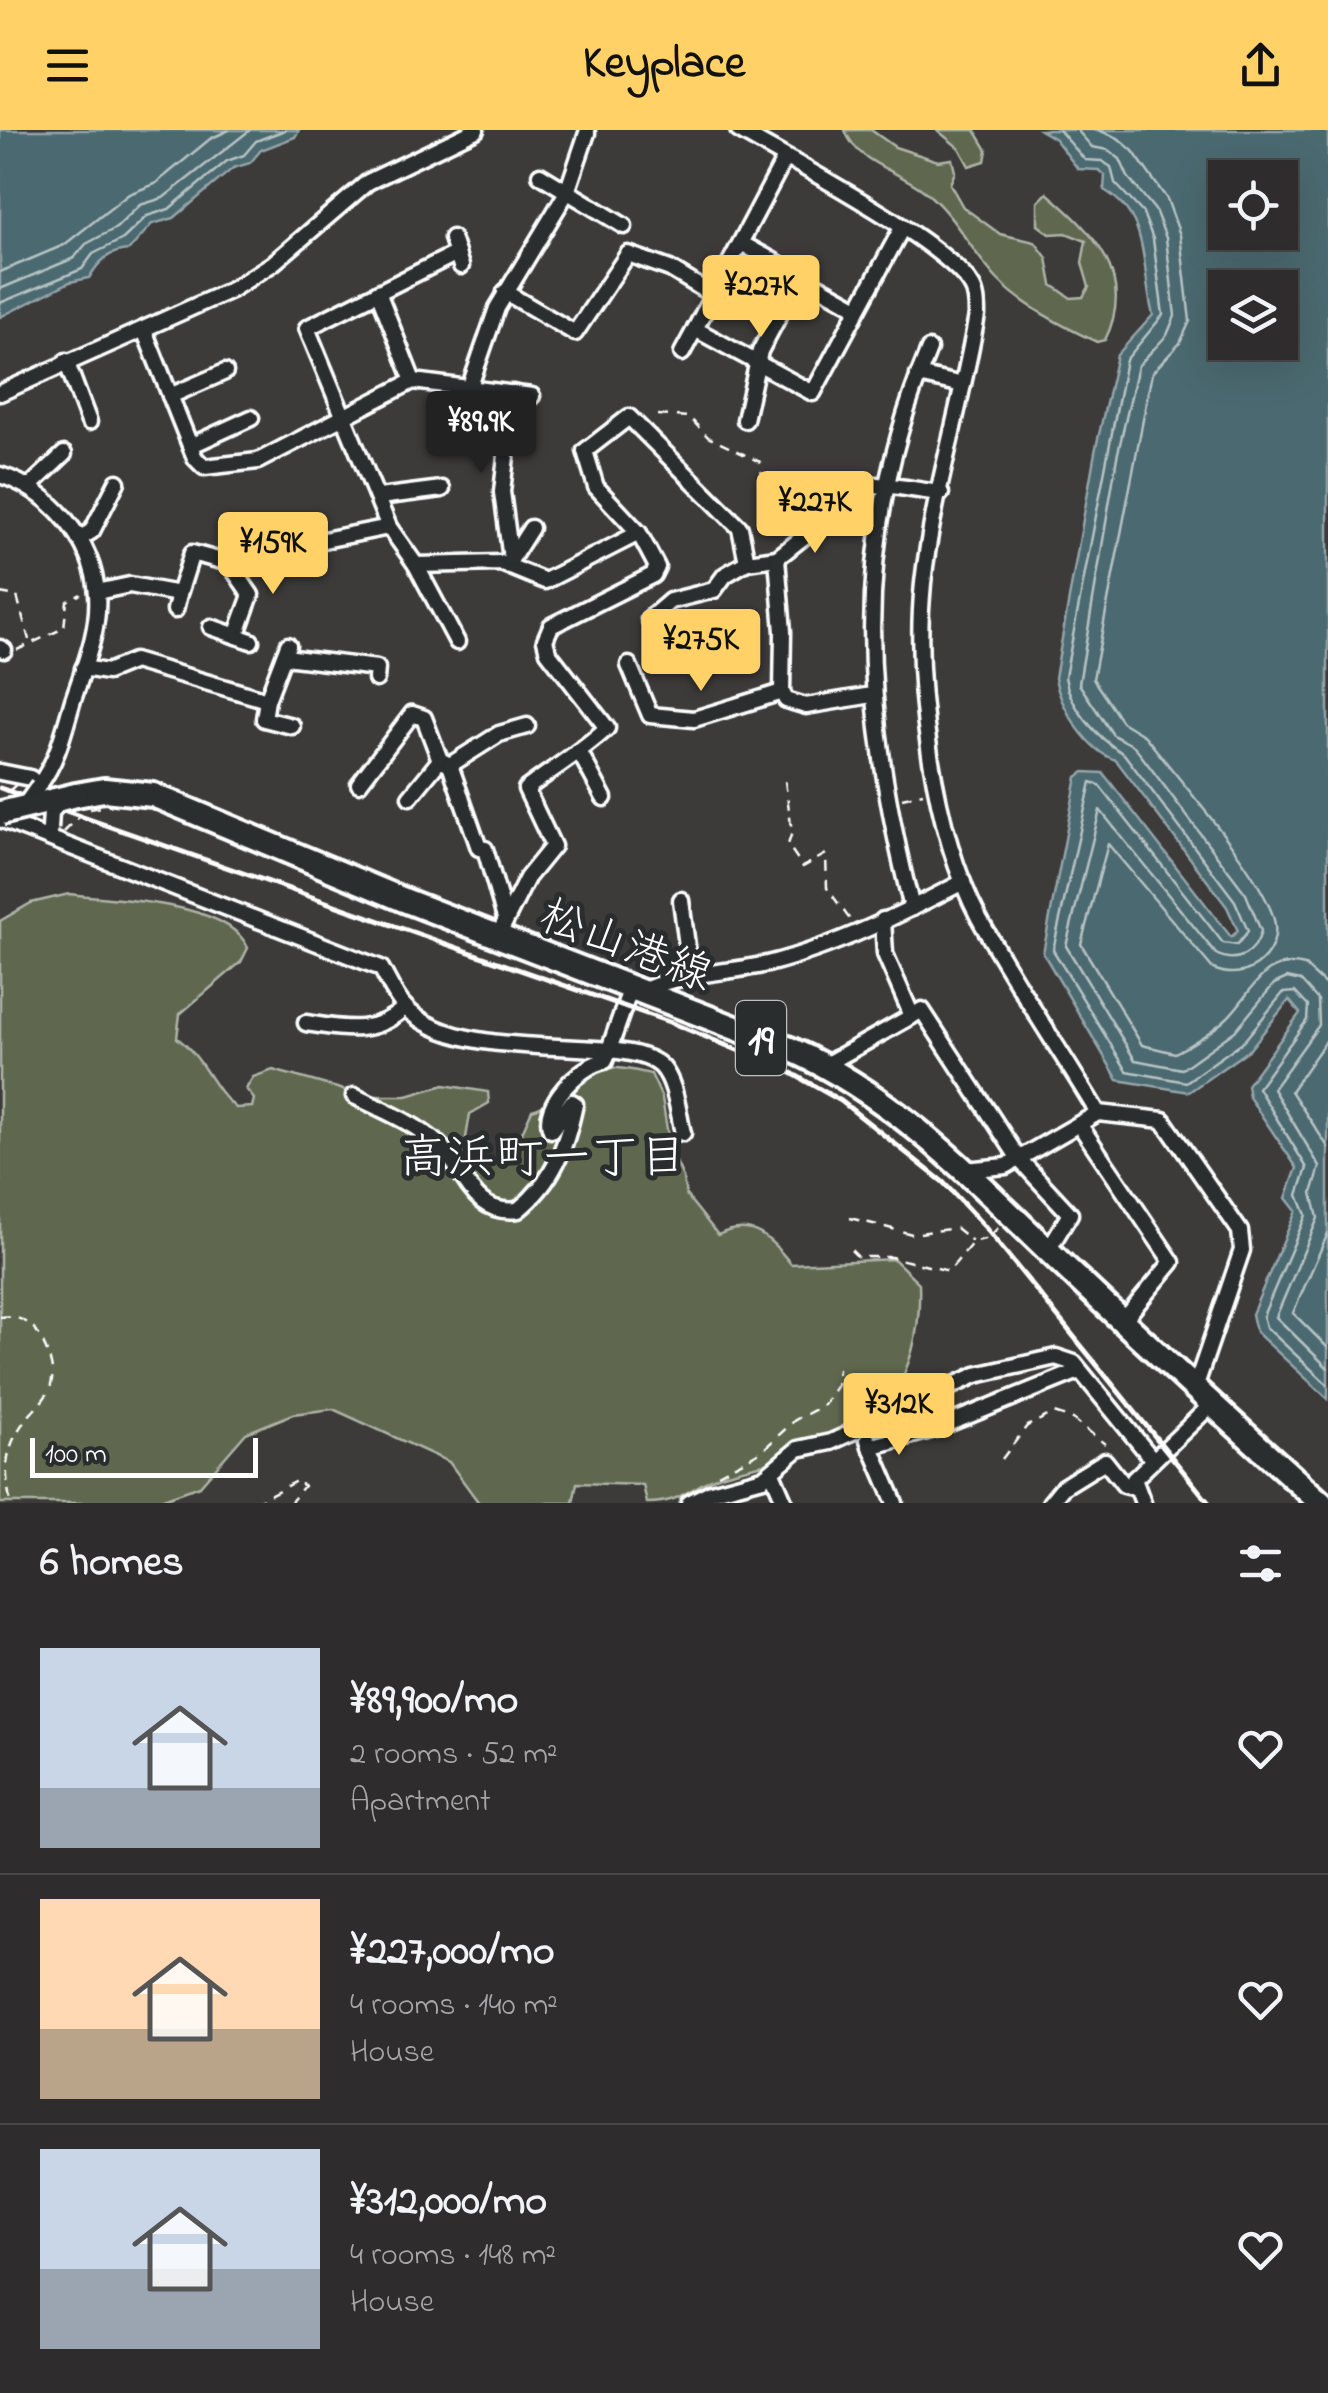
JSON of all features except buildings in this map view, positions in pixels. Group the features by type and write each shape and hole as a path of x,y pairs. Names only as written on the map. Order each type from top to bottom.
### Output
{"main road":[{"name":"松山港線","path":"6,814 78,794 129,790 153,796 502,927 637,989 825,1065 899,1113 964,1170 1321,1503"}],"street":[{"path":"0,393 254,278 368,182 476,130"},
{"path":"738,130 902,228 946,258 972,285 977,315 923,584 922,654 939,789 963,882 979,916 1098,1113"},
{"path":"470,386 505,292 567,192 587,133"},
{"path":"682,353 786,158"},
{"path":"540,175 624,226"},
{"path":"695,329 813,392 902,228"},
{"path":"741,242 858,308"},
{"path":"457,252 307,328 389,527 416,565 457,642"},
{"path":"505,292 575,333 628,254 670,268 713,295"},
{"path":"745,420 756,362 800,276"},
{"path":"378,292 414,381"},
{"path":"144,330 190,446 204,467 258,461 414,381 532,396"},
{"path":"912,908 886,802 872,696 870,602 886,487 929,349"},
{"path":"66,361 89,422"},
{"path":"170,396 225,372"},
{"path":"918,375 963,385"},
{"path":"509,562 502,492 513,393"},
{"path":"546,648 551,626 654,575 657,566 638,534 596,487 585,451 629,417 740,528 747,562"},
{"path":"190,446 251,418"},
{"path":"29,487 64,454"},
{"path":"0,475 48,500 78,539 97,592 84,668 52,767 6,814 381,968 405,1007 427,1023 461,1036 636,1056 664,1069 683,1133"},
{"path":"78,539 92,531 116,482"},
{"path":"811,493 841,497 858,487 886,487 941,494"},
{"path":"379,497 442,489"},
{"path":"649,619 670,601 714,590 725,574 747,562 778,558 825,520"},
{"path":"97,592 130,585 177,602 192,553 219,564 389,527"},
{"path":"509,562 531,528"},
{"path":"416,565 509,562 545,581 638,534"},
{"path":"778,558 782,692 790,702 806,706 872,696"},
{"path":"210,626 244,638 251,595 230,562"},
{"path":"528,654 546,648"},
{"path":"502,927 527,878 553,846 526,789 568,757 580,753 607,728 546,648"},
{"path":"292,726 264,718 286,651 376,668 376,679"},
{"path":"84,668 107,672 134,661 267,700"},
{"path":"629,666 650,714 694,719 782,692"},
{"path":"359,784 412,714 424,718 478,848 485,848 502,927"},
{"path":"410,797 445,762 499,734 527,726"},
{"path":"580,753 604,799"},
{"path":"52,767 62,785 78,794"},
{"path":"0,772 30,778 38,785"},
{"path":"54,833 53,808 78,794"},
{"path":"354,1096 434,1140 485,1204 499,1210 518,1210 543,1186 567,1146 575,1104 564,1110 551,1130 547,1125 562,1093 579,1070 604,1060 637,989 769,963 912,908 963,882"},
{"path":"682,900 690,976"},
{"path":"882,920 884,954 912,1016"},
{"path":"306,1022 374,1029 389,1023 405,1007"},
{"path":"825,1065 922,1010 1019,1159 1070,1214 1048,1250"},
{"path":"964,1170 994,1169 1019,1159 1098,1113 1163,1120 1240,1231 1242,1250 1204,1396 1134,1480 1143,1503"},
{"path":"1078,1124 1172,1262 1123,1321"},
{"path":"688,1503 772,1473 798,1449 831,1442 976,1376 1056,1357 1080,1370 1154,1460"},
{"path":"870,1447 935,1429 1080,1370"},
{"path":"863,1428 896,1503"},
{"path":"1050,1503 1063,1487 1097,1464 1110,1463 1124,1486 1137,1488"},
{"path":"772,1473 785,1503"}],"path":[{"path":"658,415 689,417 708,437 760,462 760,472 779,488 811,493"},
{"path":"0,592 18,596 22,602 29,642"},
{"path":"2,649 64,628 67,601 73,595 97,592"},
{"path":"629,666 663,664 649,619"},
{"path":"785,780 792,832 788,844 803,867 826,854 828,888 857,930"},
{"path":"886,802 939,789"},
{"path":"54,833 86,810 113,805"},
{"path":"851,1250 858,1257 891,1257 949,1271 973,1242 996,1231 1004,1209"},
{"path":"850,1218 912,1234 956,1228 973,1242"},
{"path":"0,1318 11,1316 34,1325 53,1361 52,1386 11,1444 6,1466 10,1503"},
{"path":"711,1492 713,1477 762,1451 795,1420 830,1400 838,1369"},
{"path":"1002,1458 1027,1426 1054,1413 1073,1419 1100,1439 1114,1455 1110,1463"},
{"path":"254,1503 291,1482 302,1481 302,1490 290,1503"}],"green space":[{"path":"845,130 871,130 895,147 938,161 952,159 955,172 950,184 963,207 1000,234 1035,242 1047,258 1052,285 1071,298 1083,297 1089,287 1082,263 1086,241 1066,233 1050,234 1038,225 1038,202 1047,193 1094,240 1113,276 1114,317 1105,340 1097,342 1071,330 1008,290 939,204 918,187 870,160 851,142"},
{"path":"937,130 975,130 987,150 985,161 969,166 959,148"},
{"path":"69,894 141,901 195,912 236,932 248,948 241,962 180,1014 177,1038 236,1108 252,1107 254,1099 246,1089 253,1077 273,1070 366,1096 407,1096 444,1085 488,1092 489,1103 470,1114 466,1138 488,1167 515,1148 532,1110 546,1104 577,1075 605,1068 651,1074 662,1098 670,1148 686,1195 718,1235 741,1229 759,1233 791,1264 894,1259 919,1283 915,1339 897,1387 883,1407 841,1439 814,1451 724,1474 660,1502 647,1503 643,1485 577,1483 573,1503 479,1503 449,1462 333,1409 293,1414 246,1433 200,1486 152,1503 0,1503 0,921 31,903"}],"water":[{"path":"0,130 299,130 295,137 261,150 250,163 233,168 174,218 152,224 129,250 105,258 89,278 70,282 0,317"},
{"path":"1040,130 1328,130 1328,1399 1256,1332 1252,1314 1296,1211 1286,1198 1297,1168 1249,1097 1247,1085 1300,1013 1289,1000 1250,1049 1189,1092 1118,1080 1043,953 1077,777 1084,772 1103,773 1231,937 1238,931 1227,907 1116,760 1095,748 1077,727 1055,678 1095,452 1117,355 1153,315 1142,245 1130,215 1104,190 1105,175 1099,170 1078,169 1055,139"}],"railway":[{"path":"0,788 672,1023 786,1070 841,1101 943,1182 984,1226 1209,1503"}],"district":[{"name":"高浜町一丁目","path":"543,1155"}]}
